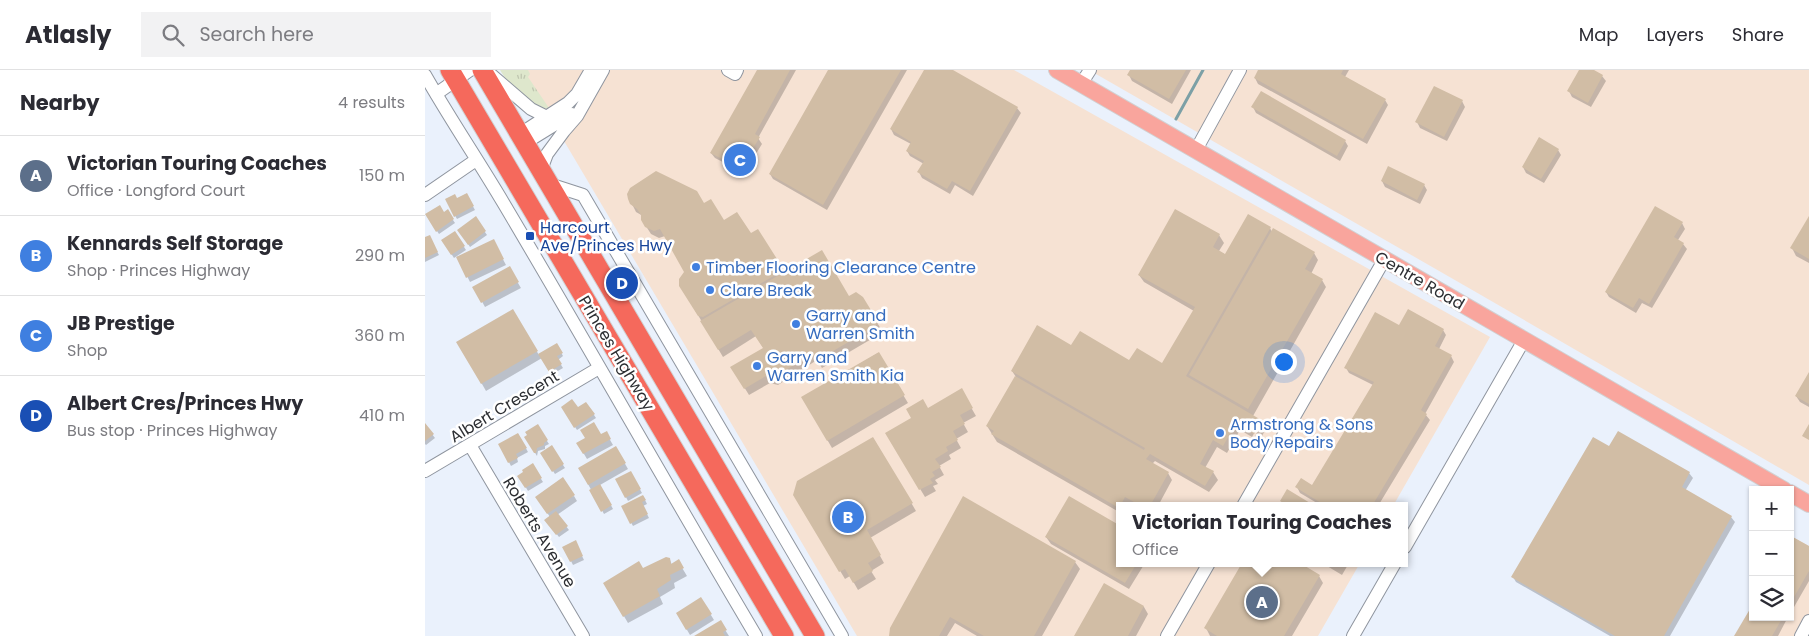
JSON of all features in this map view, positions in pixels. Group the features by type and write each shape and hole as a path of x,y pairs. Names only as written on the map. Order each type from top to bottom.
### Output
{"highway":[{"name":"Princes Highway","path":"484,70 522,139 815,636"},
{"name":"Princes Highway","path":"459,73 499,152 784,636"},
{"path":"499,152 522,139"}],"main road":[{"name":"Centre Road","path":"1057,70 1086,77 1196,150 1777,486"},
{"path":"1794,496 1809,504"}],"street":[{"path":"484,70 531,109 547,117"},
{"path":"522,139 547,117 572,99 591,70"},
{"path":"603,70 577,116 551,148 545,177 583,195 724,435 837,634"},
{"path":"727,70 735,74 737,70"},
{"path":"1196,150 1240,70"},
{"path":"436,94 459,73"},
{"name":"Princes Highway","path":"425,75 504,203 756,636"},
{"path":"522,139 565,119 586,100"},
{"path":"425,195 477,160"},
{"path":"1245,502 1385,260"},
{"path":"1408,542 1524,340"},
{"path":"648,353 669,342"},
{"name":"Albert Crescent","path":"425,471 599,368"},
{"path":"704,446 724,435"},
{"name":"Roberts Avenue","path":"470,445 583,636"},
{"path":"1167,636 1207,567"},
{"path":"1353,636 1393,567"},
{"path":"1801,636 1809,622"}],"shaded area":[{"path":"522,70 1014,70 1490,337 1395,502 1116,502 1116,567 1358,567 1318,636 857,636"},
{"path":"1089,70 1809,70 1809,485 1474,291"},
{"path":"1794,538 1809,546 1809,636 1735,636 1749,611 1749,621 1794,621"}],"green space":[{"path":"500,70 528,70 530,74 528,77 549,108 536,106 528,101 514,89"}],"building":[{"path":"757,70 790,70 755,134 760,137 741,168 710,153"},
{"path":"828,70 901,70 823,205 769,174"},
{"path":"924,70 953,70 1018,107 970,191 952,181 947,189 917,172 924,161 906,151 911,142 890,129"},
{"path":"1130,70 1186,70 1169,99 1127,75"},
{"path":"1258,70 1343,70 1341,74 1386,99 1363,139 1254,78"},
{"path":"1579,70 1594,70 1603,75 1588,103 1567,91"},
{"path":"1434,86 1463,100 1444,137 1415,122"},
{"path":"1261,91 1346,140 1337,156 1251,107"},
{"path":"1539,137 1559,149 1541,179 1522,167"},
{"path":"1388,166 1425,184 1417,200 1381,181"},
{"path":"656,171 697,191 704,203 711,199 724,220 737,212 751,233 758,229 784,270 703,317 698,316 679,286 679,279 684,272 660,229 654,231 645,227 641,220 641,215 630,204 628,199 627,194 630,188"},
{"path":"467,193 474,206 454,217 445,199 455,194 457,198"},
{"path":"440,205 444,212 448,209 454,219 436,232 425,214"},
{"path":"1655,206 1683,222 1674,237 1684,243 1649,304 1639,298 1633,308 1605,292"},
{"path":"1175,209 1220,234 1213,247 1225,254 1248,214 1271,227 1186,376 1263,421 1254,434 1236,424 1223,446 1213,440 1200,464 1214,471 1205,486 1150,454 1146,459 1169,472 1152,502 1134,502 1125,497 1122,502 1116,502 1116,506 991,434 994,431 986,426 1015,376 1144,450 1145,448 1011,371 1037,325 1071,345 1080,331 1129,360 1137,348 1162,363 1195,307 1138,275"},
{"path":"476,216 486,231 468,245 457,230"},
{"path":"1809,216 1809,259 1790,248"},
{"path":"1273,228 1315,252 1305,269 1323,279 1248,409 1189,375"},
{"path":"455,231 465,246 451,255 441,240"},
{"path":"430,235 438,252 425,258 425,237"},
{"path":"494,239 504,259 466,278 456,257"},
{"path":"822,250 849,296 856,292 863,297 877,320 876,326 816,361 812,354 773,378 766,376 744,389 730,367 763,348 751,330 718,350 700,321"},
{"path":"510,266 519,282 481,303 472,287"},
{"path":"513,309 538,351 481,384 456,342"},
{"path":"1408,309 1444,329 1435,346 1452,355 1421,410 1427,414 1374,502 1319,502 1295,487 1301,478 1312,485 1374,382 1344,368 1375,312 1399,325"},
{"path":"557,343 563,353 557,356 562,364 549,372 538,354"},
{"path":"879,352 905,395 827,441 801,397"},
{"path":"1809,372 1809,404 1795,396"},
{"path":"962,388 973,408 960,415 965,424 953,431 958,440 946,447 948,451 935,459 941,467 932,472 935,476 930,479 933,483 919,490 885,433 911,418 906,409 923,399 928,408"},
{"path":"572,399 578,407 586,402 595,414 574,428 561,407"},
{"path":"594,422 601,434 607,431 611,439 583,454 576,443 585,438 580,430"},
{"path":"425,423 434,434 425,441"},
{"path":"538,424 548,440 544,445 537,448 536,453 534,453 524,437 527,435 525,432"},
{"path":"1809,424 1809,440 1802,436"},
{"path":"1618,431 1690,472 1682,487 1732,516 1664,636 1615,636 1511,577 1593,437 1609,446"},
{"path":"518,433 527,448 516,454 518,458 508,463 498,444"},
{"path":"873,437 913,503 867,530 881,555 868,563 873,571 853,583 845,569 839,572 793,495 797,481"},
{"path":"552,445 564,464 552,472 540,453"},
{"path":"616,446 626,463 588,485 578,468"},
{"path":"533,463 542,478 525,488 517,476 523,472 522,470"},
{"path":"631,471 641,489 625,498 615,479"},
{"path":"563,477 575,495 547,514 535,497"},
{"path":"600,484 612,505 601,512 589,490"},
{"path":"1287,489 1308,502 1282,502 1280,501"},
{"path":"643,495 646,500 642,502 648,514 630,524 621,506"},
{"path":"963,496 1076,561 1034,636 984,636 950,617 939,636 889,636 890,628"},
{"path":"1069,496 1116,523 1116,567 1135,567 1125,583 1045,537"},
{"path":"556,511 568,526 556,535 544,520"},
{"path":"1794,538 1809,546 1809,571 1794,597"},
{"path":"576,540 583,556 570,562 562,547"},
{"path":"666,557 670,558 671,564 679,559 684,568 670,575 671,580 657,589 660,596 623,617 603,583 639,561 643,568"},
{"path":"1240,567 1307,567 1320,575 1284,636 1217,636 1204,628"},
{"path":"1104,583 1144,606 1128,636 1074,636"},
{"path":"701,597 712,614 686,630 676,613"},
{"path":"1749,611 1749,621 1781,621 1772,636 1734,636"},
{"path":"721,620 727,630 723,632 725,636 694,636"}],"waterway":[{"path":"1176,119 1203,70"}],"place":[{"name":"JB Prestige","path":"740,160"},
{"name":"Harcourt Ave/Princes Hwy","path":"530,236"},
{"name":"Timber Flooring Clearance Centre","path":"696,267"},
{"name":"Albert Cres/Princes Hwy","path":"622,283"},
{"name":"Clare Break","path":"710,290"},
{"name":"Garry and Warren Smith","path":"796,324"},
{"name":"Garry and Warren Smith Kia","path":"757,366"},
{"name":"Armstrong & Sons Body Repairs","path":"1220,433"},
{"name":"Kennards Self Storage","path":"848,517"},
{"name":"Victorian Touring Coaches","path":"1262,602"}]}
